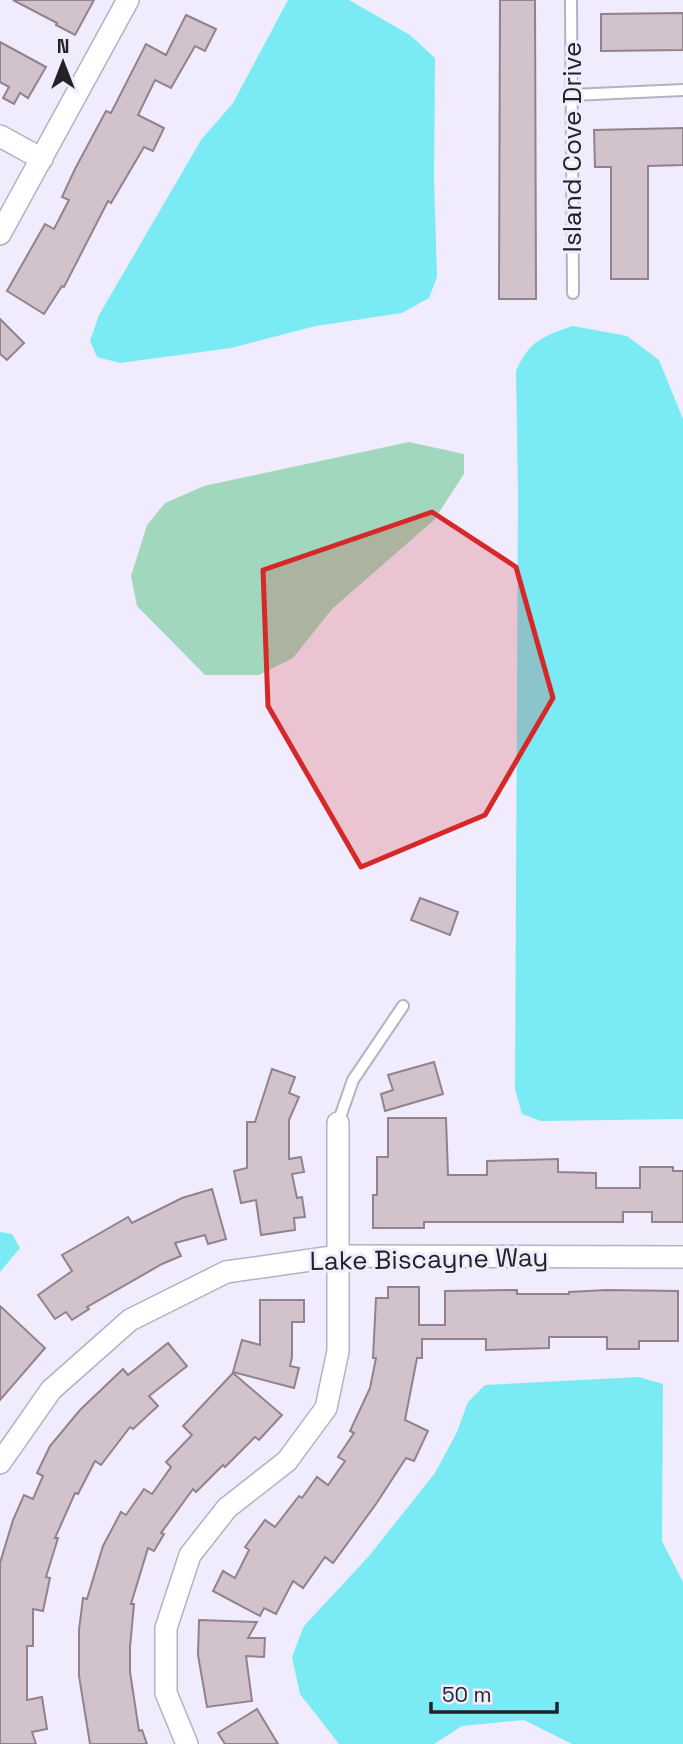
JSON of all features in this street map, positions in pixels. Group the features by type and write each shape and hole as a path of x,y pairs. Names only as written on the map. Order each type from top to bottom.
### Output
{"street":[{"path":"0,234 128,0"},
{"path":"0,136 41,159"},
{"path":"187,1744 166,1693 166,1628 190,1555 227,1508 287,1461 326,1408 338,1351 338,1123"},
{"name":"Lake Biscayne Way","path":"0,1463 51,1390 130,1320 226,1272 339,1256 683,1257"}],"lane":[{"name":"Island Cove Drive","path":"571,0 573,293"},
{"path":"572,94 683,90"},
{"path":"338,1123 354,1080 403,1006"}],"highlighted area":[{"path":"432,512 516,567 553,698 485,815 361,867 268,706 263,570"}],"green space":[{"path":"409,442 464,454 464,474 434,520 332,609 293,658 259,675 205,675 137,606 131,576 147,525 165,503 204,486"}],"water":[{"path":"288,0 349,0 410,35 435,58 434,179 437,277 429,298 402,313 316,326 231,348 120,363 97,357 90,341 99,315 201,140 233,103"},
{"path":"573,326 627,336 659,360 683,419 683,1119 541,1121 522,1114 515,1089 518,494 516,371 526,353 538,341"},
{"path":"0,1232 12,1234 20,1248 0,1272"},
{"path":"639,1377 663,1384 662,1541 683,1582 683,1744 572,1744 524,1720 462,1726 434,1744 339,1744 300,1694 292,1657 304,1626 369,1556 435,1473 457,1432 468,1402 485,1385"}],"building":[{"path":"13,0 94,0 75,35"},
{"path":"500,0 535,0 536,299 499,299"},
{"path":"683,13 683,50 601,51 601,14"},
{"path":"186,15 216,29 205,51 195,46 171,88 155,80 138,115 164,128 153,151 144,147 111,203 108,201 64,287 62,286 44,314 7,291 45,224 54,229 69,200 62,197 75,169 106,111 111,113 146,44 166,55"},
{"path":"0,42 46,67 28,98 20,93 14,104 3,98 9,87 0,82"},
{"path":"683,128 683,165 648,166 648,279 611,279 611,167 595,167 594,130"},
{"path":"0,319 24,343 7,360 0,354"},
{"path":"420,898 458,912 450,935 411,920"},
{"path":"434,1062 443,1094 385,1111 381,1094 393,1090 388,1075"},
{"path":"272,1069 295,1077 289,1093 299,1097 289,1120 289,1159 301,1157 304,1172 292,1174 297,1198 302,1197 305,1217 294,1218 295,1230 261,1235 256,1200 241,1203 234,1171 247,1168 247,1122 255,1122"},
{"path":"388,1118 446,1118 448,1175 487,1175 487,1161 558,1159 558,1172 596,1173 596,1188 640,1188 640,1167 673,1167 673,1171 683,1171 683,1222 652,1222 652,1212 623,1212 623,1222 424,1222 424,1228 373,1228 373,1195 377,1195 377,1157 388,1157"},
{"path":"212,1189 226,1239 208,1244 205,1235 175,1243 181,1256 87,1307 89,1309 72,1320 66,1312 55,1319 38,1295 72,1271 62,1255 128,1217 132,1223 182,1198"},
{"path":"388,1287 419,1287 419,1325 445,1325 445,1291 517,1290 517,1294 569,1294 607,1290 678,1291 678,1341 639,1341 639,1349 607,1349 607,1337 549,1337 549,1348 486,1350 486,1339 422,1339 422,1358 417,1358 405,1420 428,1431 414,1461 406,1458 333,1563 325,1557 303,1588 293,1581 276,1614 264,1608 260,1616 213,1591 223,1571 235,1578 249,1550 245,1547 265,1520 275,1527 317,1477 328,1485 345,1461 338,1457 354,1433 350,1431 370,1388 376,1358 373,1358 376,1298 388,1298"},
{"path":"260,1300 304,1300 304,1322 292,1322 290,1366 299,1368 294,1388 233,1372 242,1340 260,1345"},
{"path":"0,1306 45,1348 0,1400"},
{"path":"168,1343 187,1366 149,1396 158,1406 133,1429 130,1427 101,1465 95,1461 78,1494 75,1493 55,1538 58,1538 46,1577 50,1578 43,1611 33,1609 33,1646 27,1646 27,1700 42,1697 47,1729 32,1732 36,1744 0,1744 0,1563 13,1520 24,1495 33,1499 43,1476 37,1473 50,1446 80,1410 123,1369 128,1375"},
{"path":"233,1373 282,1415 259,1440 255,1437 196,1492 193,1489 161,1533 164,1534 154,1551 148,1548 131,1604 134,1604 130,1647 130,1672 139,1731 142,1730 147,1744 90,1744 79,1676 79,1630 83,1598 87,1599 103,1546 121,1512 126,1515 144,1489 152,1494 171,1467 166,1462 192,1435 183,1426"},
{"path":"199,1620 257,1622 248,1638 265,1638 264,1657 246,1656 252,1701 207,1707 198,1655"},
{"path":"257,1709 278,1744 225,1744 218,1733"}]}
